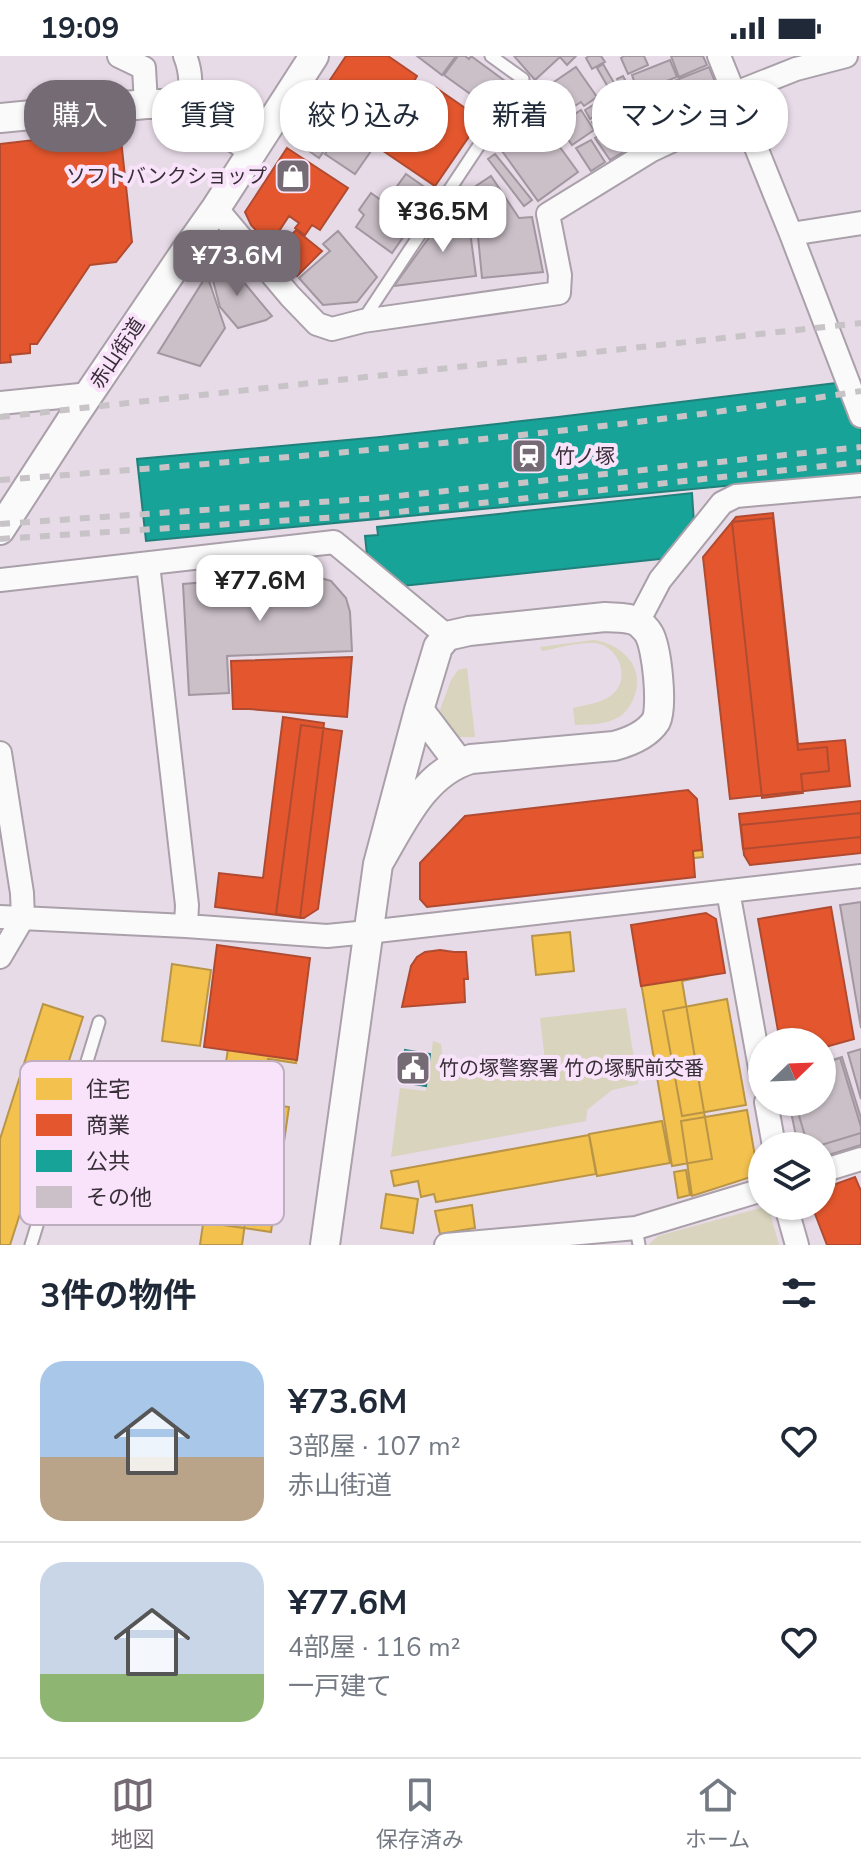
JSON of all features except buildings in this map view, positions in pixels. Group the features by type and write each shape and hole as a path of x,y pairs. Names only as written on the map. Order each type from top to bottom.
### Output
{"street":[{"path":"119,56 144,68 146,104"},
{"path":"185,56 191,80"},
{"name":"赤山街道","path":"264,133 314,56"},
{"path":"719,56 728,80"},
{"path":"768,80 846,56"},
{"path":"0,118 152,104"},
{"name":"赤山街道","path":"0,530 252,152"},
{"path":"216,208 290,296 317,324 332,329 363,321 559,293 560,275 548,214 649,152"},
{"path":"757,152 861,416"},
{"path":"791,234 861,223"},
{"path":"0,403 90,394"},
{"path":"638,622 660,580 722,503 736,496 861,485"},
{"path":"0,580 334,542 447,636"},
{"path":"148,564 187,905 186,926"},
{"path":"325,1245 378,864 438,647 447,636 469,631 605,617 638,622 649,634 660,697 655,722 644,733 614,746 480,758 459,763 423,791 378,864"},
{"path":"419,710 459,763"},
{"path":"0,753 22,893 0,957"},
{"path":"11,918 327,936 861,876"},
{"path":"728,891 753,1028"},
{"path":"836,1167 861,1159"},
{"path":"446,1245 638,1237 748,1195"},
{"path":"790,1220 797,1245"}],"lane":[{"path":"363,321 523,79 491,56"},
{"path":"87,1061 99,1022"},
{"path":"31,1245 37,1225"}],"shaded area":[{"path":"594,640 614,647 629,659 637,676 637,686 630,706 619,717 603,723 575,725 573,708 601,701 620,685 619,661 609,649 594,643 542,651 540,647"},
{"path":"467,668 475,737 454,737 440,710 451,680 458,670"},
{"path":"626,1008 638,1084 612,1090 587,1110 586,1121 391,1157 400,1088 426,1091 433,1041 441,1044 444,1071 545,1060 540,1018"},
{"path":"748,1211 748,1220 772,1220 779,1245 648,1245 658,1236"}],"railway":[{"path":"0,417 861,323"},
{"path":"0,480 539,433 861,391"},
{"path":"0,524 379,498 861,447"},
{"path":"0,539 370,515 861,462"}],"place":[{"name":"ソフトバンクショップ","path":"293,176"},
{"name":"竹ノ塚","path":"529,456"},
{"name":"竹の塚警察署 竹の塚駅前交番","path":"413,1068"}]}
